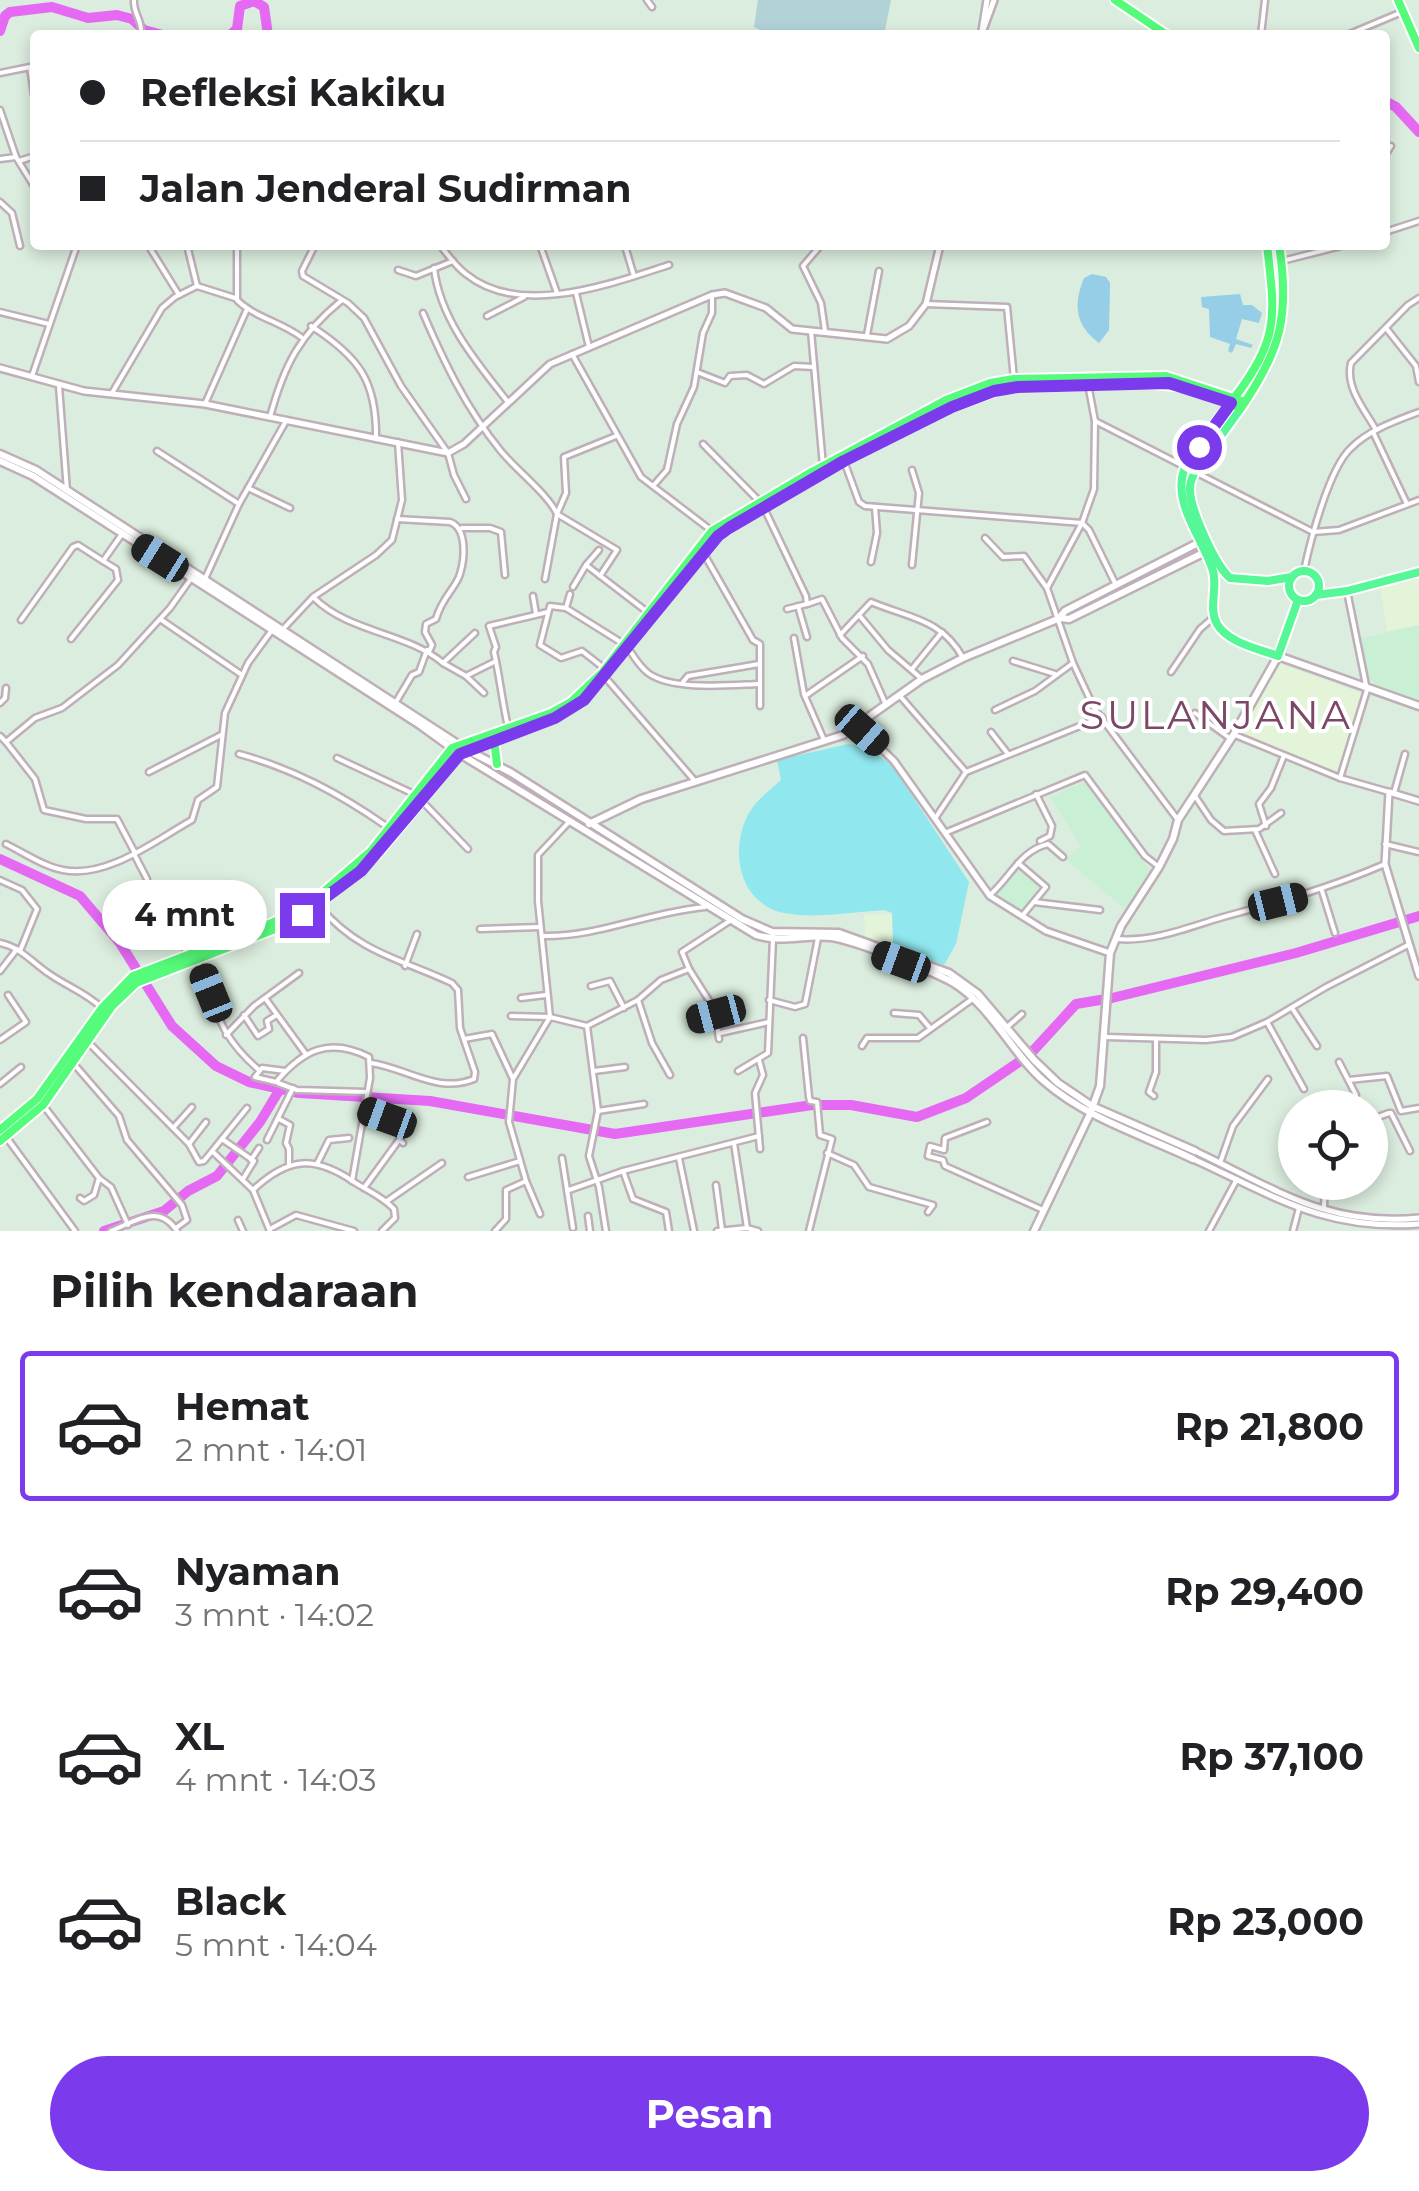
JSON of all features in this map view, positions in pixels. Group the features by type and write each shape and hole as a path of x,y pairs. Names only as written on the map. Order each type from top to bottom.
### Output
{"highway":[{"path":"1115,0 1160,30"},
{"path":"1398,0 1419,48"},
{"path":"1233,400 1260,358 1273,318 1268,250"},
{"path":"626,646 648,613 715,533 823,466 946,400 990,382 1166,376 1243,405 1262,379 1280,339 1284,318 1280,250"},
{"path":"761,503 952,407 994,391 1169,383 1233,400"},
{"path":"459,749 566,713 584,700 704,554 715,533"},
{"path":"2,1133 44,1105 88,1042 102,1008 135,980 186,955 274,926 344,881 459,749 562,708 605,673"},
{"path":"494,740 498,764"},
{"path":"148,973 197,959 318,905 378,853 418,798"},
{"path":"2,1133 36,1099 135,980"}],"main road":[{"path":"1233,400 1185,468 1183,497 1200,542 1219,574 1268,582 1304,571 1318,582 1316,595"},
{"path":"1243,405 1190,483 1219,574 1214,617 1218,625 1230,636 1278,656 1419,706"},
{"path":"0,458 36,470 272,630 459,749 758,928 780,933 830,931 951,982 972,999 1029,1067 1091,1110 1194,1154"},
{"path":"0,458 193,576"},
{"path":"589,824 629,804 858,726 922,680 963,658 1060,618 1066,611 1200,542"},
{"path":"1060,618 1069,619 1205,552"},
{"path":"1292,576 1290,590 1304,601 1419,572"},
{"path":"1132,577 1137,586"},
{"path":"1318,582 1336,592"},
{"path":"204,583 283,628 396,702 459,749 498,764 756,935 773,939 842,940 936,966 960,979 978,994 1046,1073 1091,1110"},
{"path":"1034,1231 1100,1086 1114,939 1159,867 1178,820 1278,656 1298,600"}],"street":[{"path":"134,0 142,30"},
{"path":"647,0 652,7"},
{"path":"983,30 991,0"},
{"path":"1262,30 1265,0"},
{"path":"1359,30 1402,12"},
{"path":"0,73 30,66"},
{"path":"0,110 30,179"},
{"path":"0,159 30,157"},
{"path":"0,202 12,212 20,246"},
{"path":"1390,231 1419,222"},
{"path":"32,376 75,250"},
{"path":"151,250 179,295"},
{"path":"188,250 197,286"},
{"path":"237,250 237,299"},
{"path":"312,250 303,276 364,318 402,386 448,452 466,499"},
{"path":"444,250 464,274 480,284 524,297 576,292 668,265"},
{"path":"542,250 558,294"},
{"path":"626,250 634,276"},
{"path":"817,250 803,266 821,303 825,331"},
{"path":"0,368 58,386 205,404 448,452 483,428 550,364 712,295 732,295 771,311 787,328 887,339 901,333 926,304 939,250"},
{"path":"1282,261 1325,250"},
{"path":"398,270 416,276 454,261"},
{"path":"434,268 440,297 454,326 508,402"},
{"path":"866,339 879,271"},
{"path":"112,393 162,308 197,286 237,299 247,310 288,327 302,339"},
{"path":"576,292 589,347"},
{"path":"652,488 666,470 677,424 691,397 712,312 712,295"},
{"path":"487,316 524,297"},
{"path":"1407,504 1351,388 1348,372 1357,354 1419,298"},
{"path":"270,417 302,339 311,326 342,300"},
{"path":"926,304 1007,307 1014,379"},
{"path":"205,404 247,310"},
{"path":"0,312 49,324"},
{"path":"423,313 452,379 483,428 557,514 617,550 600,576"},
{"path":"311,326 358,363 376,406 376,439"},
{"path":"1386,328 1417,366 1419,382"},
{"path":"811,330 823,466"},
{"path":"572,354 633,467 652,488 715,533"},
{"path":"697,372 717,382 747,375 765,384 793,366 814,367"},
{"path":"1047,588 1082,523 1096,482 1095,421 1088,384"},
{"path":"58,386 67,491"},
{"path":"1304,571 1313,532 1344,456 1375,431 1419,412"},
{"path":"204,583 238,504 288,419"},
{"path":"1095,421 1313,532 1332,532 1419,500"},
{"path":"546,579 552,524 566,493 564,457 616,436"},
{"path":"283,628 313,598 387,547 402,500 398,442"},
{"path":"702,444 761,503 803,586 807,604"},
{"path":"157,451 238,504"},
{"path":"844,461 858,502 875,507 1082,523 1116,585"},
{"path":"912,470 918,487 912,565"},
{"path":"248,488 290,508"},
{"path":"870,562 877,533 875,507"},
{"path":"397,519 450,522 462,528 482,527 501,532 505,575"},
{"path":"396,702 419,672 432,645 426,624 436,619 440,603 461,574 462,528"},
{"path":"102,561 122,534"},
{"path":"985,538 1003,557 1024,556 1047,588 1073,663 1094,708 1178,820"},
{"path":"21,620 78,545 116,568 118,580 72,639"},
{"path":"573,587 599,550"},
{"path":"704,554 760,644 760,706"},
{"path":"586,566 648,613"},
{"path":"6,742 23,726 62,708 100,680 160,619 193,576"},
{"path":"1340,778 1367,690 1347,592"},
{"path":"566,608 570,594"},
{"path":"533,596 536,614"},
{"path":"313,598 350,622 428,651 484,693"},
{"path":"787,609 822,599 840,635 862,656 886,706"},
{"path":"840,635 872,602 930,624 950,638 963,658"},
{"path":"696,783 605,673 582,651 561,658 542,647 540,639 551,605 566,608 626,646 646,672 656,678 706,686 759,684"},
{"path":"798,606 807,637"},
{"path":"508,727 489,626 548,612"},
{"path":"858,614 888,650 922,680"},
{"path":"1171,672 1200,629 1214,617"},
{"path":"160,619 242,675"},
{"path":"6,844 45,864 73,871 105,865 134,853 192,820 198,800 217,788 224,713 242,675 272,630"},
{"path":"912,669 942,632"},
{"path":"443,663 475,633"},
{"path":"794,638 805,696 824,740"},
{"path":"805,696 862,656"},
{"path":"1013,661 1056,674"},
{"path":"466,676 496,662"},
{"path":"995,710 1035,691 1073,663"},
{"path":"682,682 688,676 761,664"},
{"path":"0,703 6,688"},
{"path":"899,695 966,772"},
{"path":"1195,713 1232,736 1340,778 1419,800"},
{"path":"936,817 966,772 1102,718"},
{"path":"858,726 894,761 990,896 1046,931 1110,952"},
{"path":"991,732 1008,754"},
{"path":"149,772 222,734"},
{"path":"0,736 35,778 44,810 86,819 115,818 147,879 147,894 174,923 186,955"},
{"path":"240,754 294,772 342,796 390,829"},
{"path":"1405,754 1392,793 1386,864 1419,976"},
{"path":"1266,826 1259,804 1272,788 1284,756"},
{"path":"336,758 418,798 468,849"},
{"path":"946,832 1085,775 1145,856 1159,867"},
{"path":"1036,794 1052,826 1050,836 1040,841"},
{"path":"1194,796 1218,828 1228,832 1255,830 1281,814"},
{"path":"540,1214 526,1181 509,1113 513,1079 550,1016 538,901 538,855 572,820"},
{"path":"1255,830 1275,874"},
{"path":"990,896 1009,878 1028,850 1048,844 1063,857"},
{"path":"1386,844 1419,852"},
{"path":"1018,863 1046,887 1022,916"},
{"path":"1114,939 1172,933 1322,891 1386,864"},
{"path":"0,880 22,890 37,909 19,950 0,971"},
{"path":"1322,891 1335,934"},
{"path":"1034,902 1100,910"},
{"path":"318,905 338,928 405,966 456,986 464,1040 476,1075 474,1079 448,1085 423,1081 402,1069 371,1063"},
{"path":"543,936 572,934 676,910 709,907"},
{"path":"731,920 684,949 689,969 716,1014 719,1036 769,1022"},
{"path":"480,928 541,926"},
{"path":"405,966 417,934"},
{"path":"770,1000 803,1006 818,937"},
{"path":"738,1071 768,1053 773,939"},
{"path":"0,943 19,950 102,1008"},
{"path":"1106,1037 1232,1038 1408,945"},
{"path":"197,959 224,1032 237,1050 259,1070 285,1071"},
{"path":"511,1016 550,1016 587,1026 638,1000 661,980 689,969"},
{"path":"224,1032 300,972"},
{"path":"591,986 610,980 624,1008"},
{"path":"0,1040 26,1022 8,995"},
{"path":"521,998 548,995"},
{"path":"265,998 305,1053"},
{"path":"862,1046 867,1038 918,1038 972,999"},
{"path":"638,1000 652,1043 670,1074"},
{"path":"1292,1008 1317,1046"},
{"path":"894,1013 919,1015 930,1028"},
{"path":"693,1020 716,1014"},
{"path":"1006,1028 1022,1014"},
{"path":"244,1015 258,1036 269,1029 268,1022 276,1015"},
{"path":"1266,1022 1304,1089"},
{"path":"587,1026 598,1110 588,1156 597,1180 606,1231"},
{"path":"464,1040 494,1036 513,1079"},
{"path":"803,1038 809,1097 817,1105 820,1134 832,1139 809,1231"},
{"path":"1154,1096 1149,1092 1156,1072 1156,1038"},
{"path":"88,1042 174,1127 201,1162 247,1108"},
{"path":"276,1082 305,1053 346,1046 366,1054 371,1063 352,1181"},
{"path":"759,1060 763,1075 755,1088 760,1149"},
{"path":"1339,1062 1353,1090"},
{"path":"74,1064 119,1116 127,1140 182,1205 187,1220 176,1230 167,1218 158,1215 127,1222 111,1231"},
{"path":"0,1084 21,1067"},
{"path":"594,1071 625,1068"},
{"path":"259,1070 255,1077 291,1090 366,1096"},
{"path":"1348,1080 1387,1076 1402,1111"},
{"path":"1220,1162 1233,1126 1268,1079"},
{"path":"268,1140 291,1090"},
{"path":"598,1110 644,1104"},
{"path":"44,1105 99,1178 111,1186 127,1222"},
{"path":"174,1127 192,1107"},
{"path":"1388,1114 1419,1108"},
{"path":"364,1110 387,1118"},
{"path":"1391,1113 1410,1151"},
{"path":"280,1120 290,1125 286,1144 290,1150 289,1164"},
{"path":"189,1144 206,1122"},
{"path":"988,1122 945,1138 944,1150 930,1146 928,1156 1043,1210"},
{"path":"2,1133 75,1231"},
{"path":"569,1190 623,1171 759,1136"},
{"path":"317,1164 329,1140 349,1138"},
{"path":"222,1140 252,1160"},
{"path":"364,1188 397,1140 403,1143"},
{"path":"734,1143 746,1228"},
{"path":"243,1179 258,1148"},
{"path":"213,1152 253,1190 270,1230 296,1216 354,1231"},
{"path":"827,1153 854,1165 869,1186 933,1205 928,1212"},
{"path":"1194,1154 1220,1162 1324,1212 1351,1220"},
{"path":"1194,1154 1237,1179 1324,1218 1419,1221"},
{"path":"562,1158 574,1228"},
{"path":"680,1158 694,1231"},
{"path":"468,1177 520,1161"},
{"path":"387,1202 442,1163"},
{"path":"253,1190 289,1164 336,1169 387,1202 396,1214 382,1231"},
{"path":"623,1171 632,1199 666,1212 668,1231"},
{"path":"80,1198 94,1195 99,1178"},
{"path":"1209,1231 1237,1179"},
{"path":"495,1231 506,1218 506,1190 526,1181"},
{"path":"716,1186 719,1231 758,1231"},
{"path":"1324,1200 1324,1212"},
{"path":"1293,1231 1299,1208"},
{"path":"588,1216 590,1231"},
{"path":"238,1220 243,1231"},
{"path":"61,1231 68,1221"},
{"path":"390,1224 396,1231"}],"shaded area":[{"path":"758,0 891,0 885,30 754,27"},
{"path":"1092,274 1106,277 1110,283 1109,330 1099,343 1085,329 1078,314 1084,278"},
{"path":"1240,294 1243,305 1252,305 1262,313 1259,323 1242,319 1236,339 1253,345 1251,348 1236,344 1232,353 1228,351 1230,344 1210,337 1209,309 1202,307 1201,297"},
{"path":"1419,579 1419,625 1387,631 1380,587"},
{"path":"1419,625 1419,702 1382,690 1368,677 1360,639"},
{"path":"1280,664 1364,694 1337,777 1237,734"},
{"path":"848,744 868,748 892,765 969,882 956,944 944,965 893,947 892,913 784,913 768,907 747,886 739,858 743,827 755,804 781,780 777,760"},
{"path":"1086,781 1150,870 1125,909 1066,859 1081,846 1050,797"},
{"path":"1018,864 1046,887 1023,914 994,893"},
{"path":"893,914 893,947 865,936 864,915"}],"waterway":[{"path":"236,30 240,6 254,1 264,7 267,30"},
{"path":"0,31 10,12 52,7 88,18 117,15 132,19 144,30"},
{"path":"1390,104 1419,132"},
{"path":"0,859 80,896 120,943 172,1026 216,1066 249,1082 299,1093 430,1101 615,1134 812,1105 851,1105 917,1117 966,1098 1019,1062"},
{"path":"1033,1051 1076,1004 1296,953 1419,916"},
{"path":"104,1231 164,1211 188,1191 217,1176 260,1122 280,1089"}],"district":[{"name":"SULANJANA","path":"1216,715"}],"route":[{"path":"302,915 361,871 460,754 566,713 593,692 718,536 742,518 844,461 952,407 1004,388 1114,383 1169,383 1231,403 1199,447"}]}
